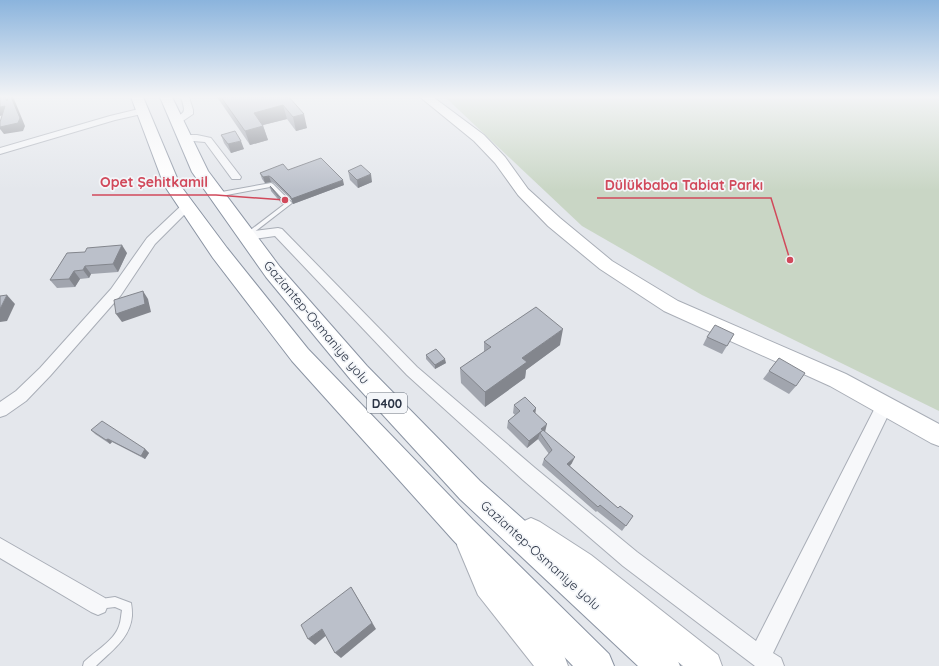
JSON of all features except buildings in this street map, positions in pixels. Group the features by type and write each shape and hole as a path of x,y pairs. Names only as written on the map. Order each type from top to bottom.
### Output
{"highway":[{"name":"D400","path":"150,128 172,185 220,253 300,355 463,530 597,666"},
{"name":"Gaziantep-Osmaniye yolu","path":"181,130 200,172 246,236 273,272 359,373 470,490 663,666"}],"street":[{"path":"0,151 78,128"},
{"path":"466,128 479,138 500,160 523,192 554,222 606,265 671,306 838,380 939,436"},
{"path":"181,130 197,138 208,140 236,177"},
{"path":"0,410 21,396 45,372 116,292 151,241 187,206"},
{"path":"246,236 278,232 412,371 469,422 630,559 766,661 885,405"},
{"path":"470,490 581,565 707,666"},
{"path":"463,530 488,585 553,666"},
{"path":"0,547 98,604"}],"lane":[{"path":"216,195 271,185 289,203 246,236"},
{"path":"88,666 118,639 127,620 127,606 114,602 98,604"}],"green space":[{"path":"478,128 939,128 939,411 702,295 582,226"}],"place":[{"name":"Opet Şehitkamil","path":"285,200"},
{"name":"Dülükbaba Tabiat Parkı","path":"790,260"}]}
